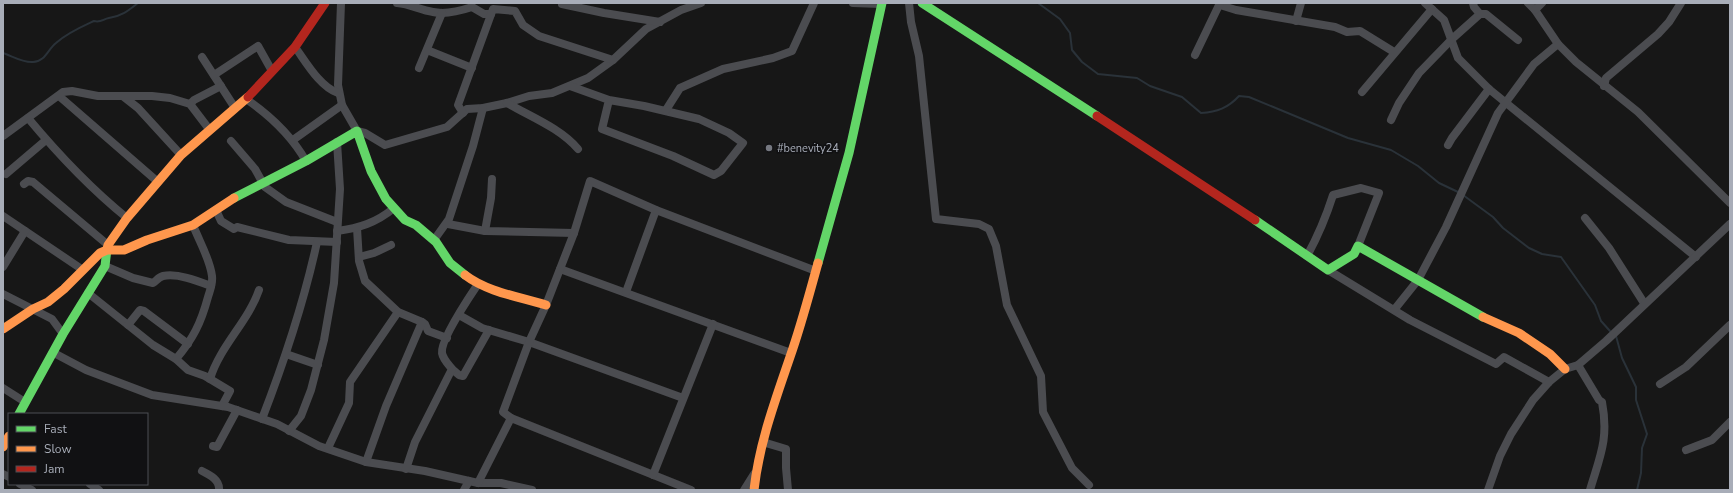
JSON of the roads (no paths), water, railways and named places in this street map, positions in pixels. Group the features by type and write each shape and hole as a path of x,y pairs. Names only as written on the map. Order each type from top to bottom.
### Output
{"street":[{"path":"3,329 33,309 48,302 107,248 127,218 181,155 209,129 246,99 295,47 326,3"},
{"path":"341,3 337,76 338,93 342,105 357,131 361,149 371,174 394,208 403,218 412,224 416,224 434,240 450,263 478,284 546,305"},
{"path":"397,3 406,4 431,12 442,13 461,11 472,7 484,14 491,14"},
{"path":"24,184 28,181 33,182 107,248 124,250 147,240 193,225 262,183 306,161 357,131 366,133 385,145 447,127 467,109 483,108 507,103 529,96 552,93 570,86 588,78 613,60 646,29 682,10 701,3"},
{"path":"666,110 680,88 723,69 773,58 792,51 814,3"},
{"path":"754,490 756,472 763,442 816,271 857,122 881,4 853,3"},
{"path":"909,3 911,22 919,56 936,219 978,224 989,229 996,246 1007,305 1041,376 1043,412 1072,468 1089,485"},
{"path":"922,3 1159,156 1328,270 1394,310 1496,364 1504,357 1549,382"},
{"path":"1296,20 1301,3"},
{"path":"1473,3 1480,14"},
{"path":"1528,3 1535,10 1558,44 1592,75 1605,82 1638,112 1730,203"},
{"path":"1535,10 1542,3"},
{"path":"1605,82 1658,34 1669,22 1681,3"},
{"path":"562,4 604,13 660,22"},
{"path":"1195,55 1220,4 1236,10 1335,26 1347,32 1360,32 1394,52"},
{"path":"1362,92 1428,6 1444,20 1458,58 1489,89 1696,257"},
{"path":"463,113 458,105 493,9 515,11 523,25 539,36 613,60"},
{"path":"419,68 442,13"},
{"path":"1392,120 1399,103 1419,73 1452,39 1480,14 1486,14 1518,40"},
{"path":"1394,310 1418,280 1446,227 1486,138 1505,101 1534,64 1558,44"},
{"path":"214,75 258,46 272,71"},
{"path":"295,47 318,76 333,91 338,93"},
{"path":"427,50 472,68"},
{"path":"202,57 235,108"},
{"path":"190,104 194,100 221,86"},
{"path":"570,86 609,100 666,110 699,119 729,133 743,143 721,171 714,176 673,156 602,129 609,100"},
{"path":"1448,145 1489,89"},
{"path":"3,136 63,92 72,91 98,96 163,97 190,104 209,129"},
{"path":"59,96 127,157 158,182"},
{"path":"124,97 138,108 181,155"},
{"path":"246,99 276,122 292,140 306,161"},
{"path":"507,103 556,130 570,140 578,149"},
{"path":"292,140 342,105"},
{"path":"434,240 448,224 483,108"},
{"path":"28,118 46,140 99,196 127,218"},
{"path":"6,174 46,140"},
{"path":"231,141 254,169 262,183 286,202 336,222"},
{"path":"289,432 304,410 318,365 334,283 337,242 336,222 340,189 337,142"},
{"path":"485,231 492,179"},
{"path":"690,490 511,418 503,412 529,342 546,305 574,233 590,181 656,210 816,271"},
{"path":"1307,256 1319,234 1322,222 1326,217 1333,196 1362,188 1379,193 1354,254 1328,270"},
{"path":"337,231 357,228 378,221 394,208"},
{"path":"216,210 222,221 234,229 237,228 289,240 337,242"},
{"path":"626,292 656,210"},
{"path":"3,216 82,270"},
{"path":"1585,218 1609,248 1644,303"},
{"path":"448,224 485,231 574,233"},
{"path":"1488,490 1500,456 1511,434 1533,400 1549,382 1565,369 1578,365 1606,342 1644,303 1696,257 1730,224"},
{"path":"176,359 188,344 200,322 211,286 212,276 206,255 193,225"},
{"path":"357,228 359,257 365,281 398,312 422,322 425,324 428,331 447,338"},
{"path":"3,267 25,231"},
{"path":"262,419 286,354 309,277 317,242"},
{"path":"359,257 374,253 391,245"},
{"path":"1358,246 1485,318 1519,333 1550,354 1565,369"},
{"path":"20,413 54,353 63,334 105,266 107,248"},
{"path":"105,266 133,278 153,283 162,277 168,276 198,281 211,286"},
{"path":"560,268 791,353"},
{"path":"478,284 459,315 447,338 442,352 443,358 459,375 463,376 489,330"},
{"path":"210,379 214,366 240,323 254,306 259,290"},
{"path":"88,293 153,345 176,359 188,370 210,379 230,391 222,406"},
{"path":"3,294 52,319 63,334"},
{"path":"128,325 140,310 144,311 188,344"},
{"path":"328,448 349,403 350,382 398,312"},
{"path":"459,315 489,330 529,342 683,398"},
{"path":"366,462 386,406 422,322"},
{"path":"653,475 713,324"},
{"path":"1660,384 1686,367 1730,325"},
{"path":"54,353 86,370 152,395 174,400 222,406 237,410 277,424 289,432 366,462 478,483 501,483 532,490"},
{"path":"286,354 318,365"},
{"path":"1578,365 1599,400 1602,402 1605,417 1606,435 1590,490"},
{"path":"406,469 415,442 452,369"},
{"path":"3,388 25,402"},
{"path":"213,446 217,447 237,410"},
{"path":"478,483 511,418"},
{"path":"1686,450 1712,440 1730,422"},
{"path":"763,442 786,449 788,490"},
{"path":"202,471 214,478 220,486 219,490"},
{"path":"744,490 756,472"},
{"path":"464,490 469,481"},
{"path":"22,485 32,490"}],"waterway":[{"path":"3,53 29,62 41,60 60,39 69,33 94,21 114,17 128,11 138,3"},
{"path":"1038,3 1060,19 1070,33 1072,50 1082,62 1098,74 1137,78 1150,86 1182,97 1201,113 1222,109 1231,104 1239,96 1249,97 1348,138 1391,150 1418,166 1439,183 1458,192"},
{"path":"1463,195 1493,217 1503,228 1529,248 1542,254 1561,257 1595,305 1601,321 1610,331"},
{"path":"1616,336 1622,358 1636,387 1636,400 1647,434 1642,448 1641,473 1637,490"}],"place":[{"name":"#benevity24","path":"769,148"}]}
